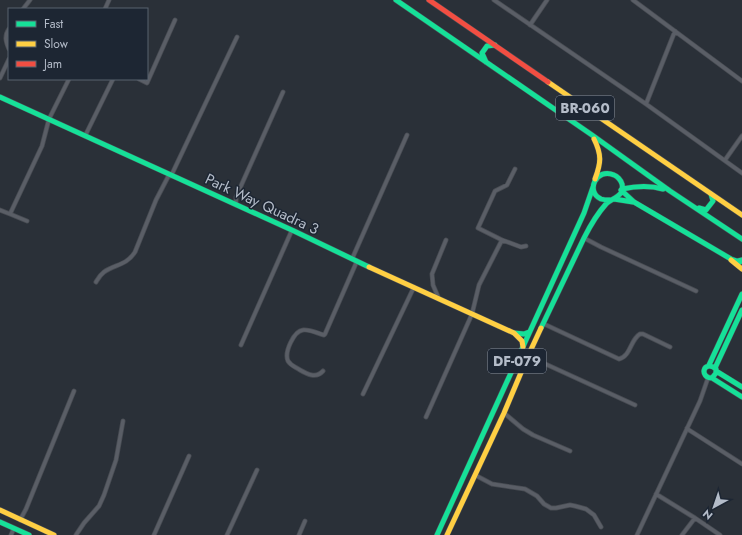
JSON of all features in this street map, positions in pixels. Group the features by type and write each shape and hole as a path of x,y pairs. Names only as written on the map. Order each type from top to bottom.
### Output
{"main road":[{"name":"BR-060","path":"396,0 740,238"},
{"name":"BR-060","path":"429,0 742,215"},
{"path":"486,62 482,53 487,46 495,45"},
{"name":"Park Way Quadra 3","path":"0,97 514,333 524,334 529,332"},
{"path":"592,135 598,146 601,157 595,179"},
{"path":"595,179 600,174 604,173 611,173 617,176 622,185 622,190 634,202 731,259 742,269"},
{"name":"DF-079","path":"437,535 584,213 595,179"},
{"path":"622,190 647,185 656,186 670,191"},
{"path":"593,186 597,196 603,200 612,199 634,202"},
{"name":"DF-079","path":"448,535 528,356 592,222 600,209 618,196 622,190"},
{"path":"695,207 706,210 712,201 711,194"},
{"path":"740,238 742,245"},
{"path":"731,259 741,261"},
{"path":"710,378 715,376 713,368 742,294"},
{"path":"713,368 742,310"},
{"path":"514,333 522,341 524,347"},
{"path":"742,387 713,368 705,368 704,375 742,397"},
{"path":"474,454 479,458 484,457"},
{"path":"0,510 54,535"},
{"path":"0,522 29,535"}],"street":[{"path":"24,8 30,0"},
{"path":"494,0 646,104 742,173"},
{"path":"530,26 547,0"},
{"path":"633,0 742,81"},
{"path":"141,80 147,83 175,20"},
{"path":"8,30 6,38 8,45"},
{"path":"646,104 675,31"},
{"path":"96,282 104,272 127,262 133,256 156,200 170,175 237,38"},
{"path":"0,78 8,61"},
{"path":"10,214 42,146 49,119 68,80"},
{"path":"85,136 113,80"},
{"path":"236,205 236,196 283,92"},
{"path":"323,371 316,376 310,375 292,365 288,362 286,356 288,349 298,332 303,329 325,334 407,135"},
{"path":"725,160 742,136"},
{"path":"515,169 507,185 495,191 478,228 502,240 521,247 526,246"},
{"path":"229,202 236,196"},
{"path":"0,210 27,222"},
{"path":"241,345 292,230"},
{"path":"584,238 696,291"},
{"path":"439,298 433,285 432,274 446,240"},
{"path":"426,418 472,314 478,285 502,240"},
{"path":"362,394 414,287"},
{"path":"544,324 619,359 626,355 634,338 640,334 670,347"},
{"path":"528,356 635,405"},
{"path":"637,535 710,378"},
{"path":"20,520 26,509 74,391"},
{"path":"504,412 523,429 533,435 570,451"},
{"path":"76,535 99,506 104,495 116,460 123,420"},
{"path":"687,428 742,464"},
{"path":"154,535 189,456"},
{"path":"227,535 257,470"},
{"path":"475,475 492,484 525,489 537,496 544,504 551,508 570,505 586,509 594,515 601,527"},
{"path":"656,494 720,535"},
{"path":"682,535 695,518"},
{"path":"299,535 305,521"},
{"path":"11,535 14,528"}],"traffic: fast":[{"path":"396,0 592,135 670,191 742,239"},
{"path":"486,62 482,53 487,46 495,45"},
{"path":"0,97 294,231 369,267"},
{"path":"541,328 591,225 606,204 621,193 622,185 619,178 608,173 602,174 595,181 593,186 594,191 596,196 601,199 610,200"},
{"path":"622,189 642,186 663,189"},
{"path":"437,535 584,213 593,187"},
{"path":"621,190 634,202 731,259 740,262"},
{"path":"699,208 706,210 713,201 711,194"},
{"path":"614,199 633,202"},
{"path":"738,261 742,260"},
{"path":"709,365 742,294"},
{"path":"715,368 742,310"},
{"path":"514,333 524,334 529,332"},
{"path":"712,378 716,373 716,369 708,366 704,370 705,375 742,397"},
{"path":"716,371 742,387"},
{"path":"0,522 29,535"}],"traffic: slow":[{"path":"548,82 742,215"},
{"path":"594,139 600,159 595,179"},
{"path":"731,260 742,269"},
{"path":"369,267 514,333 522,341 523,347"},
{"path":"447,535 504,413 541,328"},
{"path":"0,510 54,535"}],"traffic: jam":[{"path":"429,0 548,82"}]}
